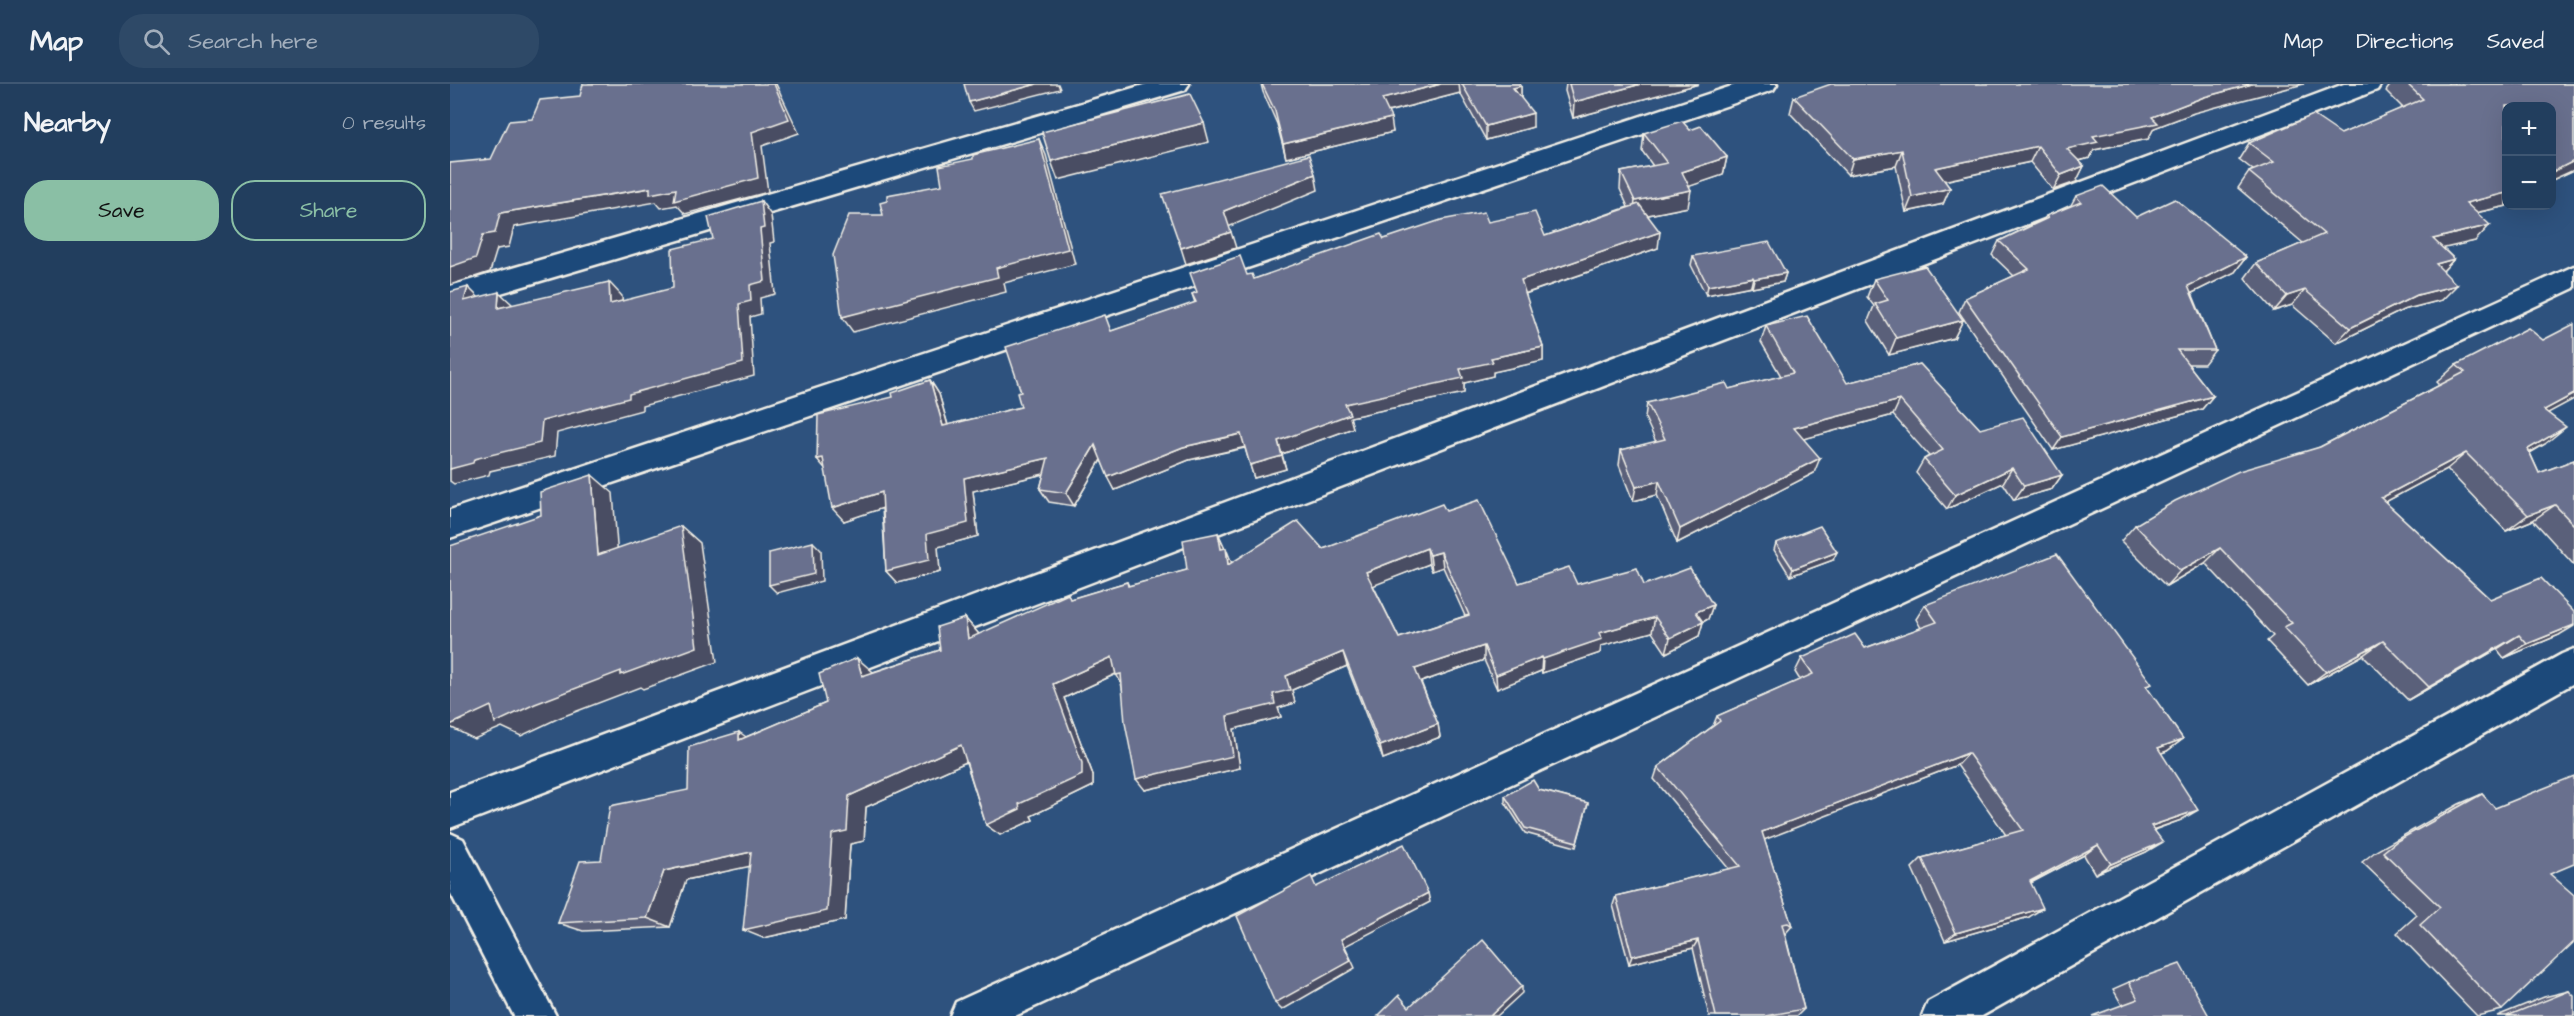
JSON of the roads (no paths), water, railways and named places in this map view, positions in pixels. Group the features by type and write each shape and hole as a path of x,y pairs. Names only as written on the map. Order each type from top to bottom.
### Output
{"street":[{"path":"450,297 1176,84"},
{"path":"450,524 1764,84"},
{"path":"450,810 2368,84"},
{"path":"970,1016 2574,276"},
{"path":"1942,1016 2574,665"},
{"path":"450,852 536,1016"}]}
